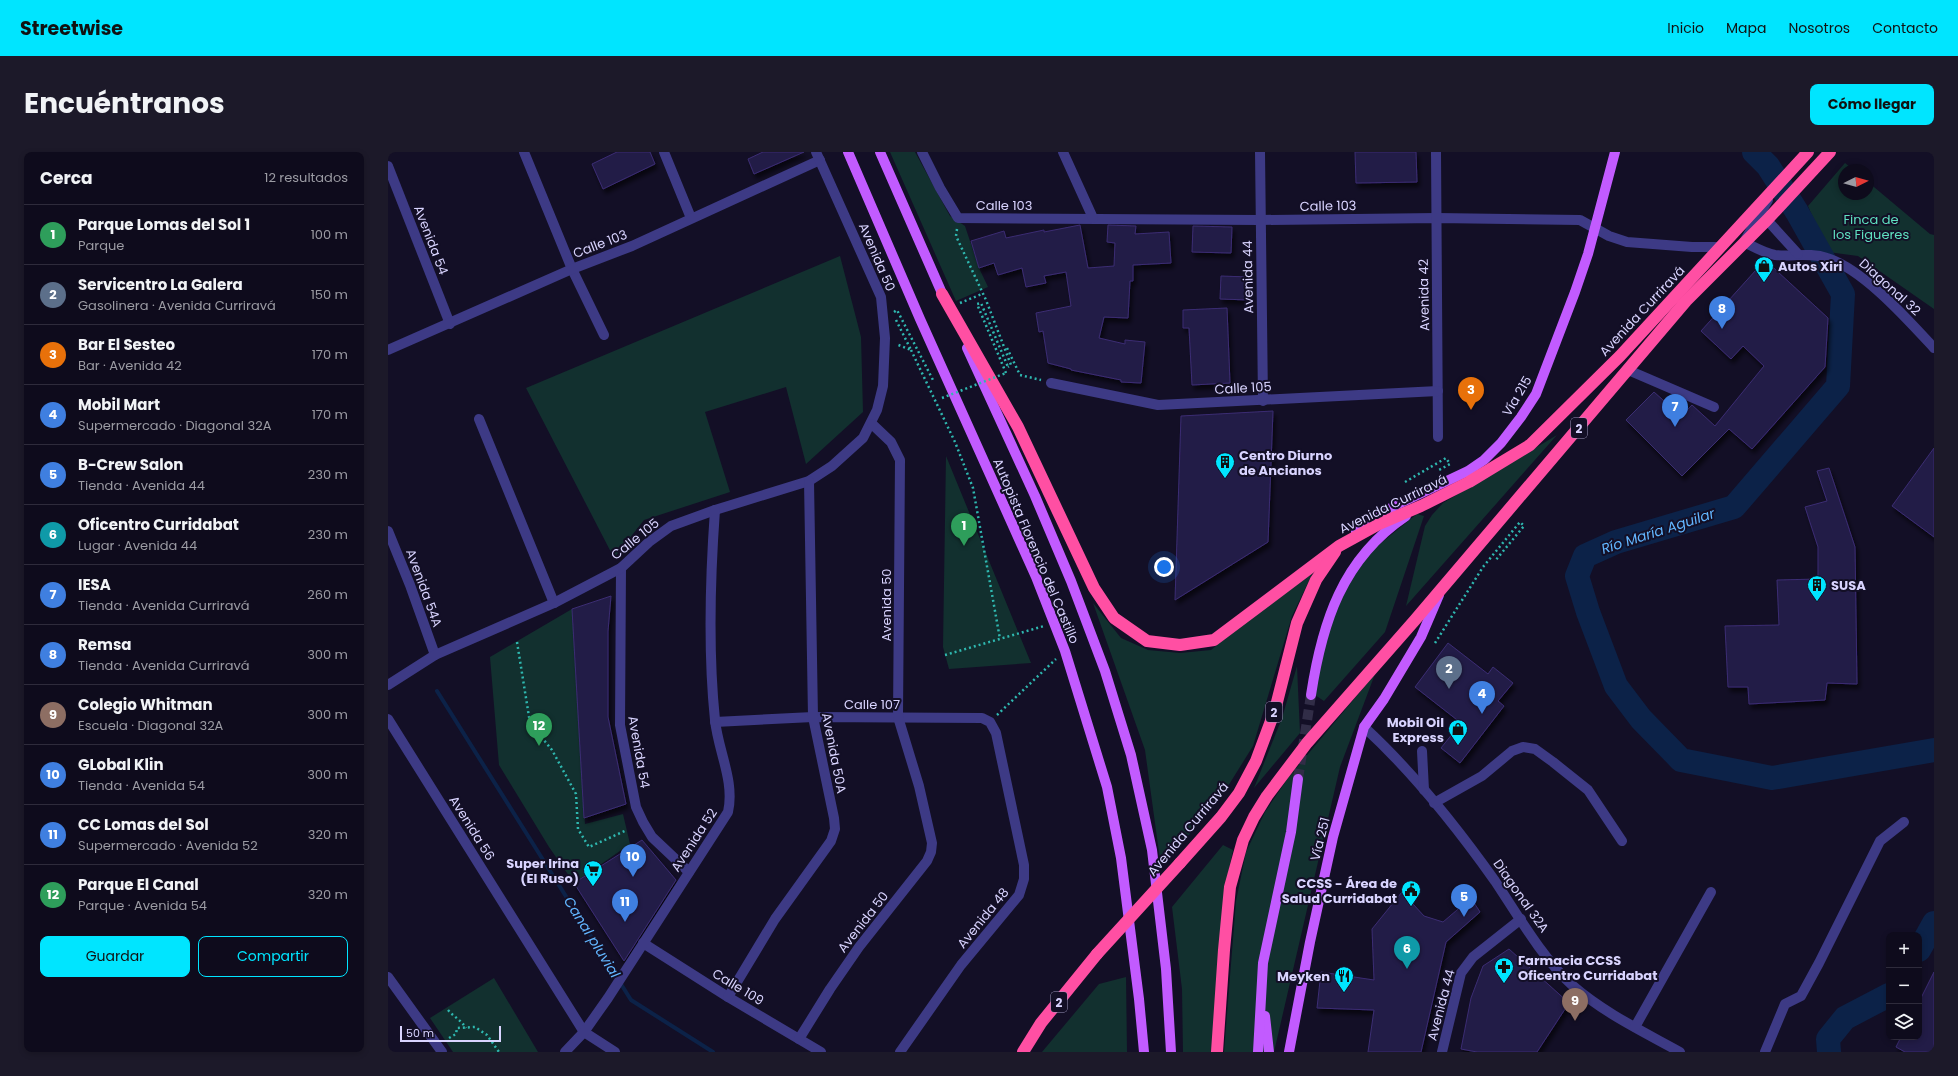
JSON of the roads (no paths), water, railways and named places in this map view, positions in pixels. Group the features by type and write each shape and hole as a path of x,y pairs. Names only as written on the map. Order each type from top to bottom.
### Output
{"highway":[{"name":"Avenida Curriravá","path":"1023,1052 1041,1023 1097,954 1220,817 1240,792 1256,761 1275,710 1297,623 1316,580 1339,546 1379,524 1421,506 1496,467 1530,445 1620,356 1808,152"},
{"name":"Avenida Curriravá","path":"1217,1052 1230,887 1243,840 1254,817 1267,796 1307,743 1686,301 1767,220 1830,152"},
{"path":"1686,301 1701,277 1706,264 1716,270"},
{"path":"942,294 1018,427 1094,588 1114,618 1131,631 1147,641 1180,645 1214,640 1339,546"}],"main road":[{"name":"Autopista Florencio del Castillo","path":"848,152 920,320 1036,577 1065,651 1089,725 1109,795 1121,858 1139,999 1144,1052"},
{"name":"Autopista Florencio del Castillo","path":"880,152 942,294 1036,496 1071,581 1105,671 1131,755 1152,850 1166,969 1172,1052"},
{"name":"Vía 215","path":"1339,546 1363,527 1394,506 1468,471 1484,460 1501,443 1536,394 1555,347 1586,261 1593,228 1607,186 1615,152"},
{"path":"1311,695 1324,627 1338,592 1350,572 1382,535 1421,506"},
{"name":"Vía 251","path":"1289,1052 1332,837 1364,727 1384,699 1421,637 1442,587"},
{"path":"1258,1052 1263,963 1291,832 1298,779"},
{"path":"1262,992 1269,1052"}],"street":[{"path":"524,152 572,269 604,335"},
{"path":"664,152 691,218"},
{"name":"Calle 103","path":"922,152 940,188 958,218 1260,220 1437,218 1580,220 1609,236 1627,242 1692,248 1721,247"},
{"path":"1063,152 1093,218"},
{"name":"Avenida 44","path":"1260,152 1263,401"},
{"name":"Avenida 42","path":"1436,152 1438,437"},
{"name":"Calle 103","path":"388,350 572,269 632,246 818,156"},
{"name":"Avenida 50","path":"799,1039 859,946 927,861 931,852 932,843 919,786 898,717 900,460 892,442 872,424 878,410 883,386 885,320 881,297 818,156"},
{"name":"Avenida 54","path":"388,166 450,324"},
{"path":"1744,242 1773,190"},
{"path":"1767,220 1800,254"},
{"name":"Diagonal 32","path":"1744,242 1758,250 1775,255 1800,254 1826,257 1845,265 1859,274 1910,321 1934,348"},
{"path":"1692,248 1699,252 1706,264"},
{"path":"1628,370 1714,407"},
{"name":"Calle 105","path":"1051,383 1158,405 1263,401 1438,391"},
{"path":"479,419 554,603"},
{"name":"Calle 105","path":"388,685 434,655 554,603 621,568 658,534 671,526 715,510 809,481 832,466 852,449 863,438 872,424"},
{"name":"Avenida 50A","path":"728,997 775,919 831,840 835,829 834,818 812,717 809,481"},
{"name":"Avenida 52","path":"565,1052 584,1032 608,998 728,812 731,800 730,787 715,722 711,580 715,510"},
{"name":"Avenida 54A","path":"388,531 410,585 434,655"},
{"name":"Avenida 54","path":"621,568 620,724 636,807 652,837 689,872"},
{"name":"Calle 107","path":"715,722 812,717 898,717 986,720"},
{"name":"Avenida 56","path":"388,719 584,1032"},
{"name":"Avenida 48","path":"900,1052 961,965 1019,895 1024,879 1024,865 996,733 986,720"},
{"name":"Diagonal 32A","path":"1364,727 1382,744 1424,790 1468,844 1549,959 1572,985 1634,1027 1680,1052"},
{"path":"1434,803 1482,776 1512,751 1523,747 1535,749 1588,790 1622,841"},
{"path":"1422,750 1424,790"},
{"path":"1765,1052 1785,1004 1801,996 1880,841 1904,822"},
{"path":"1634,1027 1711,892"},
{"name":"Avenida 44","path":"1442,1052 1461,973 1473,957 1521,919"},
{"name":"Calle 109","path":"643,943 728,997 821,1052"},
{"path":"388,977 442,1052"},
{"path":"584,1032 616,1052"}],"waterway":[{"name":"Río María Aguilar","path":"1754,152 1768,166 1797,212 1843,294 1838,386 1734,507 1616,542 1585,556 1577,576 1588,612 1616,686 1641,719 1681,760 1772,778 1934,750"},
{"name":"Canal pluvial","path":"437,691 631,1000 713,1052"},
{"name":"Río María Aguilar","path":"1922,945 1934,923"},
{"name":"Río María Aguilar","path":"1829,1052 1828,1039 1845,1018 1886,997"}],"tunnel":[{"path":"1298,779 1311,695"}],"place":[{"name":"Autos Xiri","path":"1764,283"},
{"name":"Remsa","path":"1722,329"},
{"name":"Bar El Sesteo","path":"1471,410"},
{"name":"IESA","path":"1675,427"},
{"name":"Centro Diurno de Ancianos","path":"1225,479"},
{"name":"Parque Lomas del Sol 1","path":"964,546"},
{"name":"SUSA","path":"1817,602"},
{"name":"Servicentro La Galera","path":"1449,689"},
{"name":"Mobil Mart","path":"1482,714"},
{"name":"Parque El Canal","path":"539,746"},
{"name":"Mobil Oil Express","path":"1458,746"},
{"name":"GLobal Klin","path":"633,877"},
{"name":"Super Irina (El Ruso)","path":"593,887"},
{"name":"CCSS - Área de Salud Curridabat","path":"1411,907"},
{"name":"B-Crew Salon","path":"1464,917"},
{"name":"CC Lomas del Sol","path":"625,922"},
{"name":"Oficentro Curridabat","path":"1407,969"},
{"name":"Farmacia CCSS Oficentro Curridabat","path":"1504,984"},
{"name":"Meyken","path":"1344,993"},
{"name":"Colegio Whitman","path":"1575,1021"}],"park label":[{"name":"Finca de los Figueres","path":"1871,226"}]}
